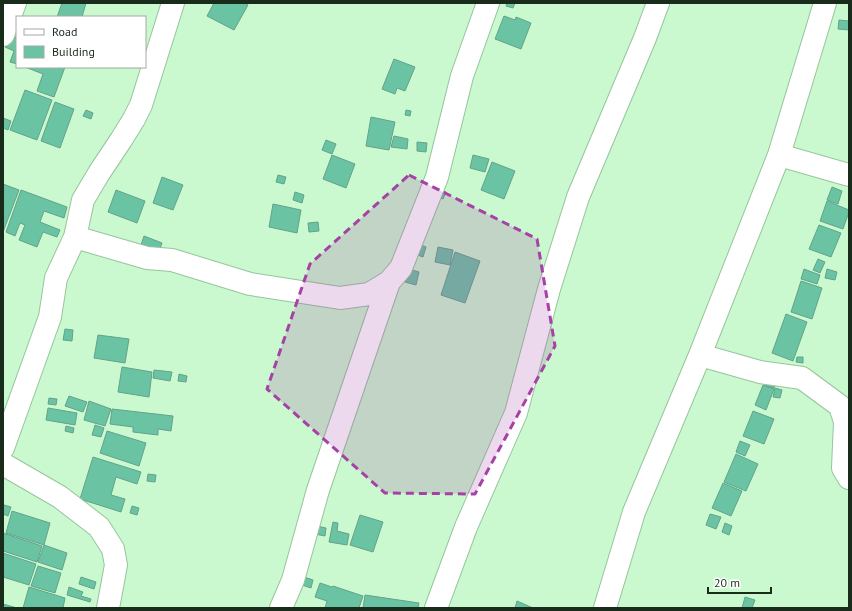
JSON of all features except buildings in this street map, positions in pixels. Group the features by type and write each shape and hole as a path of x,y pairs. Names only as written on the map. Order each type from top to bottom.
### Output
{"street":[{"path":"3,35 16,3"},
{"path":"3,448 50,317 56,278 75,237 82,200 134,119 141,105 174,3"},
{"path":"281,608 293,580 318,490 389,282 400,268 437,177 462,76 488,3"},
{"path":"436,608 466,527 516,413 549,289 578,197 645,38 658,3"},
{"path":"605,608 634,512 700,355 779,155 825,3"},
{"path":"779,155 849,175"},
{"path":"75,237 147,258 172,260 250,284 340,298 369,294 389,282"},
{"path":"700,355 760,372 802,378 840,406 844,422 843,468 849,478"},
{"path":"3,464 60,497 99,527 113,549 116,565 108,608"}],"highlighted area":[{"path":"409,175 537,239 555,346 475,494 385,493 267,389 310,264"}]}
